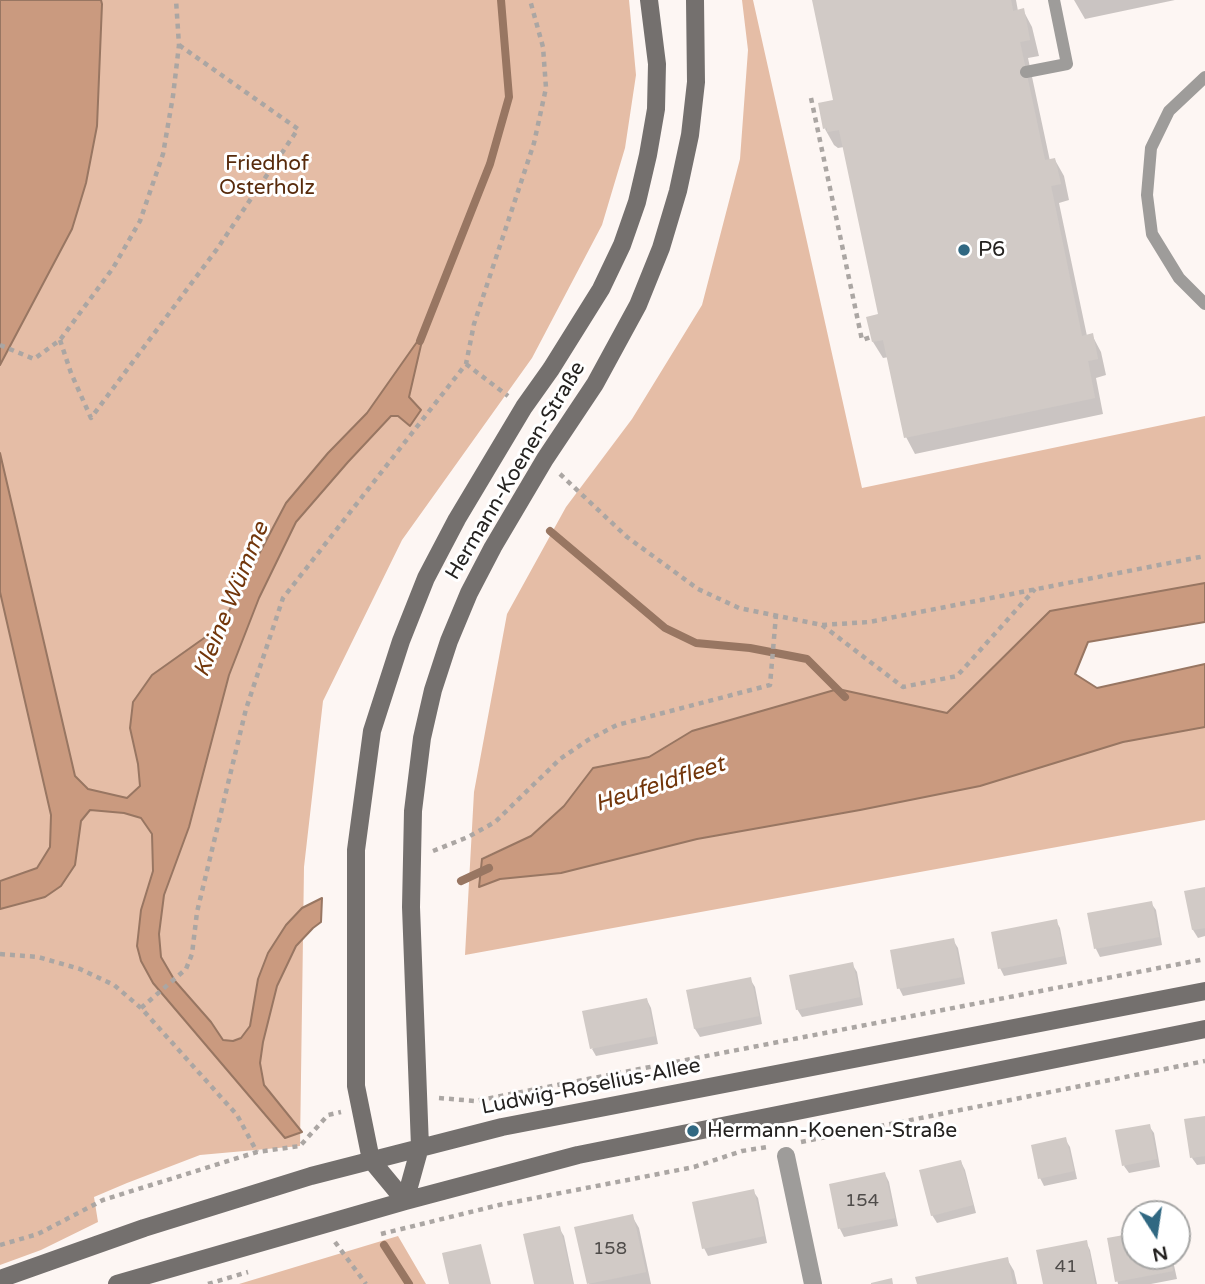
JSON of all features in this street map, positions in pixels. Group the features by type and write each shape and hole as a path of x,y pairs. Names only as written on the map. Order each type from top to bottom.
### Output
{"main road":[{"name":"Hermann-Koenen-Straße","path":"405,1201 371,1160 356,1086 356,850 372,731 401,641 426,578 457,519 524,407 601,289 622,245 637,202 656,109 657,64 649,0"},
{"name":"Hermann-Koenen-Straße","path":"405,1201 421,1147 412,982 413,811 422,738 433,690 445,653 475,581 545,459 595,384 638,305 661,248 678,191 690,135 696,82 695,0"},
{"name":"Ludwig-Roselius-Allee","path":"0,1279 157,1224 311,1175 421,1147 515,1125 1205,991"},
{"path":"117,1284 405,1201 578,1155 1205,1029"}],"street":[{"path":"785,1148 813,1284"}],"lane":[{"path":"1026,72 1067,64 1054,0"},
{"path":"1205,78 1169,111 1151,148 1147,195 1152,234 1179,278 1205,304"}],"path":[{"path":"0,345 34,359 60,340 113,268 140,221 163,153 173,96 179,45 176,0"},
{"path":"141,1008 186,969 192,954 200,899 246,709 283,598 467,364 474,324 534,143 546,89 543,47 530,0"},
{"path":"60,340 91,418 217,249 298,129 179,45"},
{"path":"811,99 862,340 871,337"},
{"path":"467,364 524,407"},
{"path":"545,459 627,537 698,589 739,608 822,625 869,622 1205,556"},
{"path":"822,625 903,687 957,676 1035,589"},
{"path":"411,859 468,837 495,822 560,759 617,725 770,685 776,615"},
{"path":"0,954 38,957 80,969 114,985 141,1008 237,1115 257,1152"},
{"path":"417,1096 475,1101 1205,959"},
{"path":"375,1235 499,1205 694,1167 742,1151 785,1148 1205,1061"},
{"path":"0,1245 38,1234 103,1200 257,1152 300,1146 328,1115 360,1108"},
{"path":"350,1242 337,1245 366,1284"}],"green space":[{"name":"Friedhof Osterholz","path":"101,0 629,0 636,75 625,148 602,225 532,358 402,540 323,701 304,867 300,1146 200,1155 127,1183 94,1197 98,1222 41,1250 0,1265 0,331 72,229 86,183 97,126"},
{"path":"742,0 753,0 862,488 1205,416 1205,583 1050,611 947,713 838,689 692,731 649,757 593,768 564,806 531,836 482,858 479,886 500,879 561,873 697,839 980,786 1123,742 1205,727 1205,820 465,955 474,792 507,614 566,507 632,419 702,305 740,159 748,50"},
{"path":"398,1236 426,1284 239,1284"}],"water":[{"path":"0,0 101,0 102,4 97,126 86,183 72,229 0,365"},
{"path":"424,332 409,397 421,410 410,426 398,416 391,416 296,522 259,598 229,675 189,827 164,895 159,934 161,957 175,981 223,1040 233,1041 241,1038 250,1026 258,979 268,953 286,925 302,908 322,898 321,922 296,946 277,986 263,1042 260,1063 264,1085 302,1132 285,1138 153,983 141,961 137,946 141,910 153,871 152,834 141,818 124,813 90,810 81,821 75,865 61,886 45,897 0,909 0,881 37,868 50,847 51,815 0,592 0,453 75,776 88,789 127,798 140,786 130,728 133,702 152,675 221,626 286,503 328,453 367,413"},
{"path":"1205,583 1205,622 1088,642 1075,674 1097,688 1205,664 1205,727 1123,742 980,786 697,839 561,873 500,879 479,887 482,859 531,836 564,806 593,768 649,757 692,731 838,689 947,713 1050,611"}],"building":[{"name":"P6","path":"812,0 1011,0 1013,11 1024,8 1030,40 1020,42 1045,160 1055,158 1061,184 1051,186 1082,336 1093,333 1098,359 1088,361 1095,398 904,438 883,340 872,342 866,317 878,314 839,130 827,132 827,128 823,129 818,103 833,100"},
{"path":"1205,887 1205,928 1192,930 1184,891"},
{"path":"1152,901 1159,937 1094,949 1087,913"},
{"path":"1057,919 1064,956 998,969 991,932"},
{"path":"954,938 962,977 897,989 890,950"},
{"path":"853,962 860,997 796,1010 789,975"},
{"path":"751,977 759,1016 694,1029 686,990"},
{"path":"647,998 655,1036 590,1049 582,1011"},
{"path":"1205,1116 1205,1156 1190,1158 1184,1119"},
{"path":"1150,1124 1157,1159 1122,1166 1115,1130"},
{"path":"1066,1137 1074,1171 1038,1179 1031,1145"},
{"path":"961,1160 973,1205 931,1216 919,1170"},
{"path":"885,1172 895,1218 838,1229 829,1184"},
{"path":"754,1189 764,1236 702,1249 692,1202"},
{"path":"633,1214 646,1272 587,1284 574,1227"},
{"path":"560,1226 573,1284 534,1284 523,1234"},
{"path":"1121,1236 1121,1270 1173,1271 1115,1282 1107,1238"},
{"path":"1087,1240 1095,1284 1043,1284 1036,1250"},
{"path":"481,1244 491,1284 449,1284 442,1253"},
{"path":"1008,1257 1013,1284 917,1284 915,1277"},
{"path":"892,1278 893,1284 871,1284 871,1283"}],"waterway":[{"name":"Kleine Wümme","path":"420,341 490,164 509,97 501,0"},
{"name":"Heufeldfleet","path":"550,531 665,628 696,643 750,648 807,659 845,697"},
{"name":"Heufeldfleet","path":"461,881 489,868"},
{"name":"Kleine Wümme","path":"384,1245 409,1284"}],"place":[{"name":"P6","path":"964,250"},
{"name":"Hermann-Koenen-Straße","path":"693,1131"}]}
